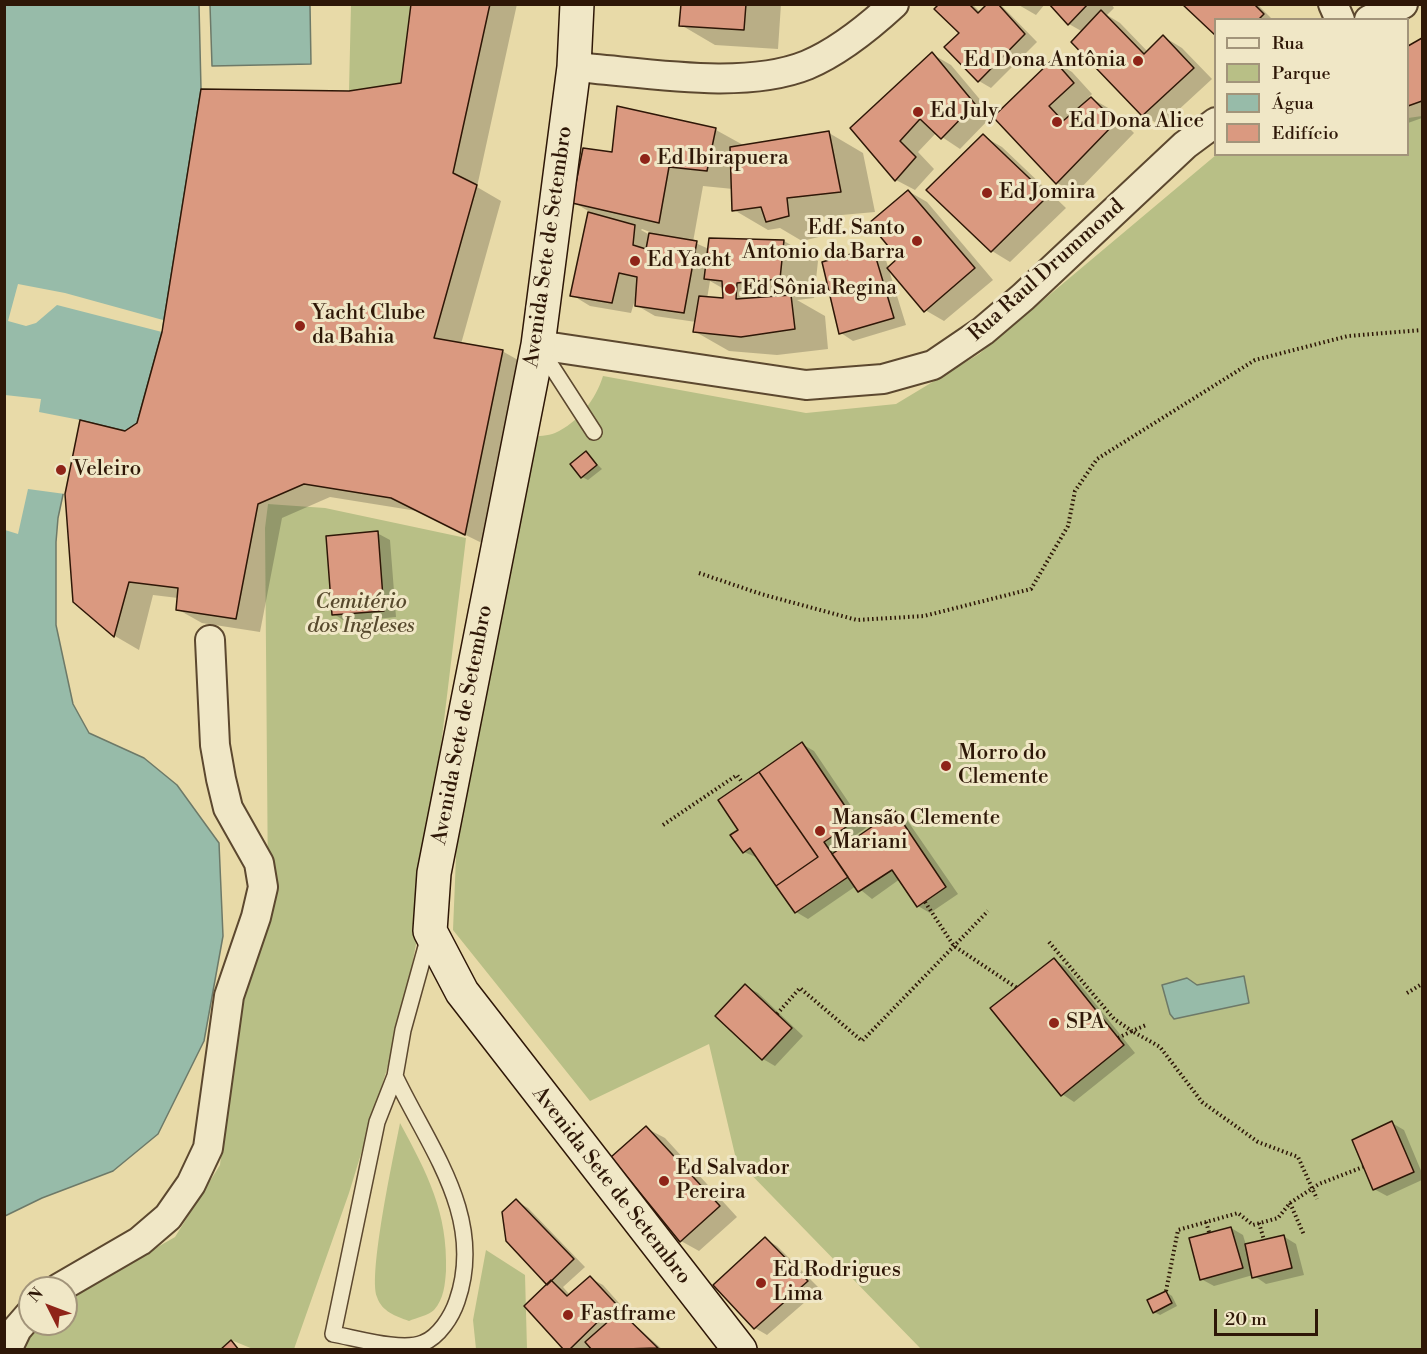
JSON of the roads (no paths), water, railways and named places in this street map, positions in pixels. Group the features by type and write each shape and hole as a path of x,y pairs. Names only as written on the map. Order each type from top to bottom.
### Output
{"main road":[{"name":"Avenida Sete de Setembro","path":"577,4 574,67 538,345 434,873 430,931 462,992 740,1350"}],"street":[{"path":"574,67 719,78 760,77 807,65 848,41 894,4"},
{"path":"1373,18 1403,4"},
{"name":"Rua Raul Drummond","path":"538,345 807,385 883,379 933,365 983,331 1007,311 1185,145 1214,124"},
{"path":"78,1277 140,1241 168,1217 191,1184 208,1148 229,996 256,916 263,887 259,863 228,808 221,779 215,745 210,640"},
{"path":"6,1350 18,1328"}],"lane":[{"path":"538,345 594,432"},
{"path":"395,1076 455,1192 464,1225 462,1288 454,1310 441,1329 424,1343 404,1346 333,1334 377,1122 395,1076 403,1030 430,931"}],"water":[{"path":"5,5 199,5 201,89 162,332 137,423 125,431 79,420 58,518 56,625 73,704 89,733 144,758 177,785 219,843 223,936 204,1041 158,1134 113,1171 42,1198 5,1216"},
{"path":"210,5 310,5 311,64 212,66"},
{"path":"1244,976 1249,1003 1174,1019 1170,1014 1162,985 1187,978 1197,985"}],"place":[{"name":"Ed Dona Antônia","path":"1138,61"},
{"name":"Ed July","path":"918,112"},
{"name":"Ed Dona Alice","path":"1057,122"},
{"name":"Ed Ibirapuera","path":"645,159"},
{"name":"Ed Jomira","path":"987,193"},
{"name":"Edf. Santo Antonio da Barra","path":"917,241"},
{"name":"Ed Yacht","path":"635,261"},
{"name":"Ed Sônia Regina","path":"730,289"},
{"name":"Yacht Clube da Bahia","path":"300,326"},
{"name":"Veleiro","path":"61,470"},
{"name":"Morro do Clemente","path":"946,766"},
{"name":"Mansão Clemente Mariani","path":"820,831"},
{"name":"SPA","path":"1054,1023"},
{"name":"Ed Salvador Pereira","path":"664,1181"},
{"name":"Ed Rodrigues Lima","path":"761,1283"},
{"name":"Fastframe","path":"568,1315"}],"park label":[{"name":"Cemitério dos Ingleses","path":"361,615"}]}
